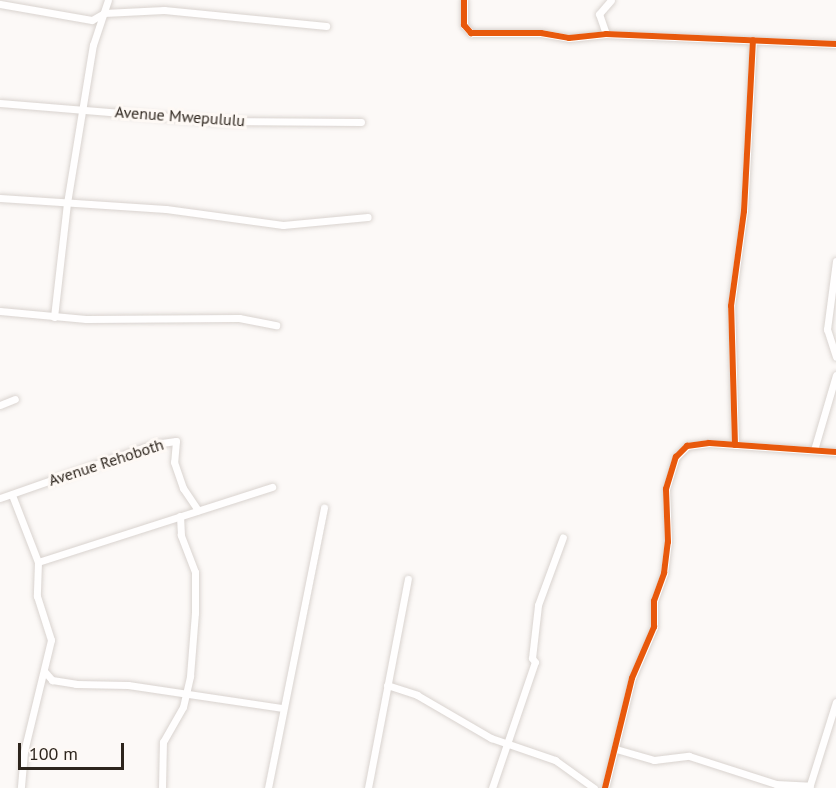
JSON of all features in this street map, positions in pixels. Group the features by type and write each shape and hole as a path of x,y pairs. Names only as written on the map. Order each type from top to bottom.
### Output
{"street":[{"path":"54,317 68,203 93,45 108,0"},
{"path":"464,0 464,25 471,33 541,33 569,38 606,34 836,44"},
{"path":"606,34 599,14 610,0"},
{"path":"0,4 92,20 104,14 164,10 326,26"},
{"path":"735,445 731,306 744,211 753,40"},
{"name":"Avenue Mwepululu","path":"0,103 65,111 84,109 218,122 361,122"},
{"path":"0,198 166,209 283,225 368,217"},
{"path":"836,261 827,329 836,357"},
{"path":"0,311 54,317 239,318 276,324"},
{"path":"814,450 836,375"},
{"path":"0,405 15,399"},
{"name":"Avenue Rehoboth","path":"0,498 59,476 176,441 174,462 183,488 198,510"},
{"path":"605,788 616,749 619,719 630,693 632,678 652,635 654,601 664,573 668,475 687,446 735,445 836,452"},
{"path":"38,562 272,487"},
{"path":"12,495 38,562 37,596 51,640 24,752 21,788"},
{"path":"268,788 281,708 324,508"},
{"path":"162,788 163,742 183,707 184,693 190,676 195,572 181,535 180,516"},
{"path":"492,788 535,662 532,658 538,605 563,537"},
{"path":"368,788 408,579"},
{"path":"45,672 52,680 76,684 184,693 281,708"},
{"path":"387,685 417,695 481,733 555,760 594,788"},
{"path":"616,749 654,760 690,756 776,784 810,787 836,702"}],"cycle path":[{"path":"464,0 464,25 471,33 541,33 569,38 606,34 836,44"},
{"path":"735,445 731,306 744,211 753,40"},
{"path":"605,788 632,678 654,627 654,601 664,573 668,542 666,489 676,457 687,446 709,443 836,452"}]}
